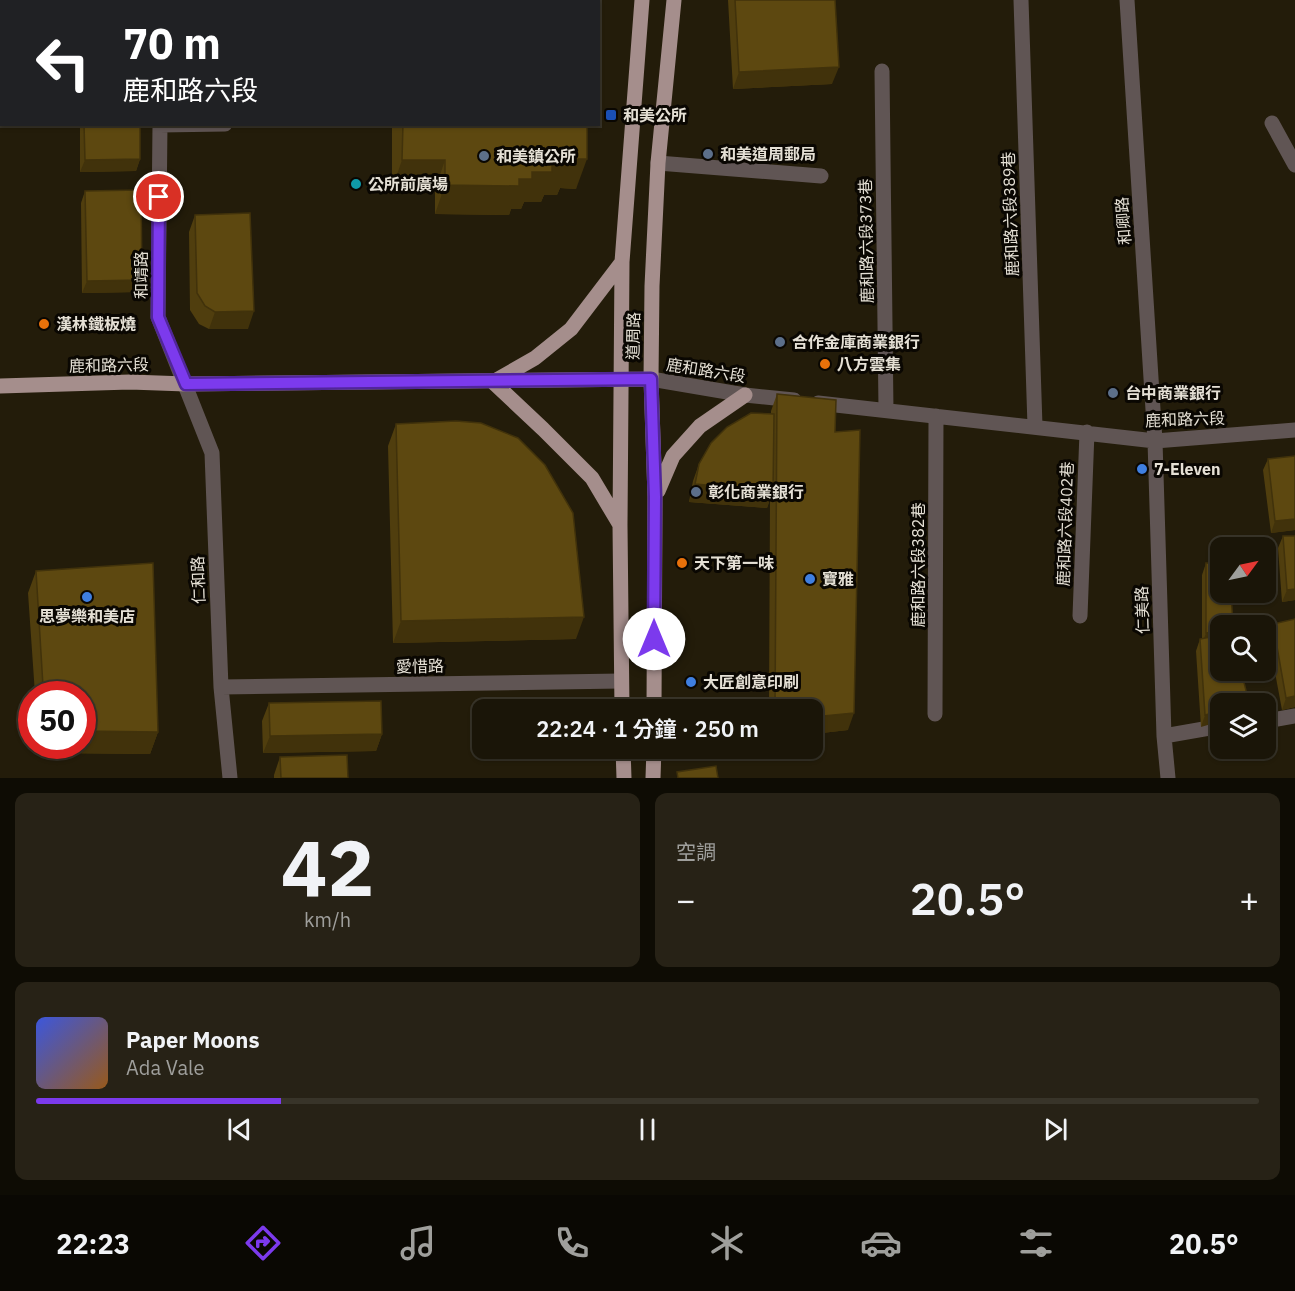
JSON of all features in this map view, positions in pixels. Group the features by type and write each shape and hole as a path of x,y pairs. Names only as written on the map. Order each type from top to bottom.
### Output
{"main road":[{"name":"道周路","path":"622,699 622,262 642,0"},
{"name":"道周路","path":"654,699 655,497 651,379 652,286 658,163 674,0"},
{"path":"620,525 591,478 493,382 535,357 570,329 622,262"},
{"name":"鹿和路六段","path":"0,386 130,382 186,384 651,379"},
{"path":"655,497 673,456 700,426 745,395"},
{"path":"623,759 624,778"},
{"path":"653,778 654,759"}],"street":[{"name":"鹿和路六段389巷","path":"1021,0 1035,426"},
{"name":"和卿路","path":"1127,0 1155,441"},
{"name":"鹿和路六段373巷","path":"882,71 886,410"},
{"path":"1272,123 1295,165"},
{"name":"和靖路","path":"160,126 158,317 186,384"},
{"path":"658,163 821,176"},
{"name":"鹿和路六段","path":"651,379 745,395 1155,441 1295,430"},
{"name":"仁和路","path":"186,384 212,453 220,687 230,778"},
{"name":"鹿和路六段382巷","path":"935,714 936,416"},
{"name":"鹿和路六段402巷","path":"1080,616 1087,432"},
{"name":"仁美路","path":"1155,441 1164,736 1168,778"},
{"name":"愛惜路","path":"220,687 621,681"},
{"path":"1276,719 1295,716"},
{"path":"1164,736 1210,728"}],"building":[{"path":"735,0 835,0 839,67 739,72"},
{"path":"84,126 140,126 140,159 85,160"},
{"path":"403,126 587,126 587,159 568,159 568,165 552,165 552,172 532,172 532,179 519,179 519,186 445,185 445,160 402,160"},
{"path":"141,190 142,280 87,281 85,191"},
{"path":"250,213 254,311 215,312 205,306 197,293 195,215"},
{"name":"寶雅","path":"777,394 836,400 835,432 860,430 854,713 823,716 823,699 775,699"},
{"path":"751,413 774,414 773,491 695,484 699,464 711,443 727,427"},
{"path":"456,421 481,423 518,438 545,465 573,513 584,617 401,621 396,424"},
{"path":"1295,456 1295,519 1275,521 1268,459"},
{"path":"1283,536 1295,536 1295,589 1287,590"},
{"path":"153,563 158,732 96,731 96,681 43,681 36,571"},
{"path":"1206,563 1210,563 1210,603 1232,603 1232,615 1210,615 1210,632 1206,633"},
{"path":"1295,619 1295,696 1286,698 1276,641 1276,623"},
{"path":"1210,637 1210,681 1244,681 1247,693 1210,693 1210,714 1205,715 1200,639"},
{"path":"381,701 382,734 270,736 269,703"},
{"path":"347,755 348,778 281,778 280,757"},
{"path":"716,766 718,778 678,778 677,772"}],"place":[{"name":"和美公所","path":"611,115"},
{"name":"和美道周郵局","path":"708,154"},
{"name":"和美鎮公所","path":"484,156"},
{"name":"公所前廣場","path":"356,184"},
{"name":"漢林鐵板燒","path":"44,324"},
{"name":"合作金庫商業銀行","path":"780,342"},
{"name":"八方雲集","path":"825,364"},
{"name":"台中商業銀行","path":"1113,393"},
{"name":"7-Eleven","path":"1142,469"},
{"name":"彰化商業銀行","path":"696,492"},
{"name":"天下第一味","path":"682,563"},
{"name":"寶雅","path":"810,579"},
{"name":"思夢樂和美店","path":"87,597"},
{"name":"大匠創意印刷","path":"691,682"}],"route":[{"path":"159,197 158,317 186,384 651,379 655,497 654,639"}]}
